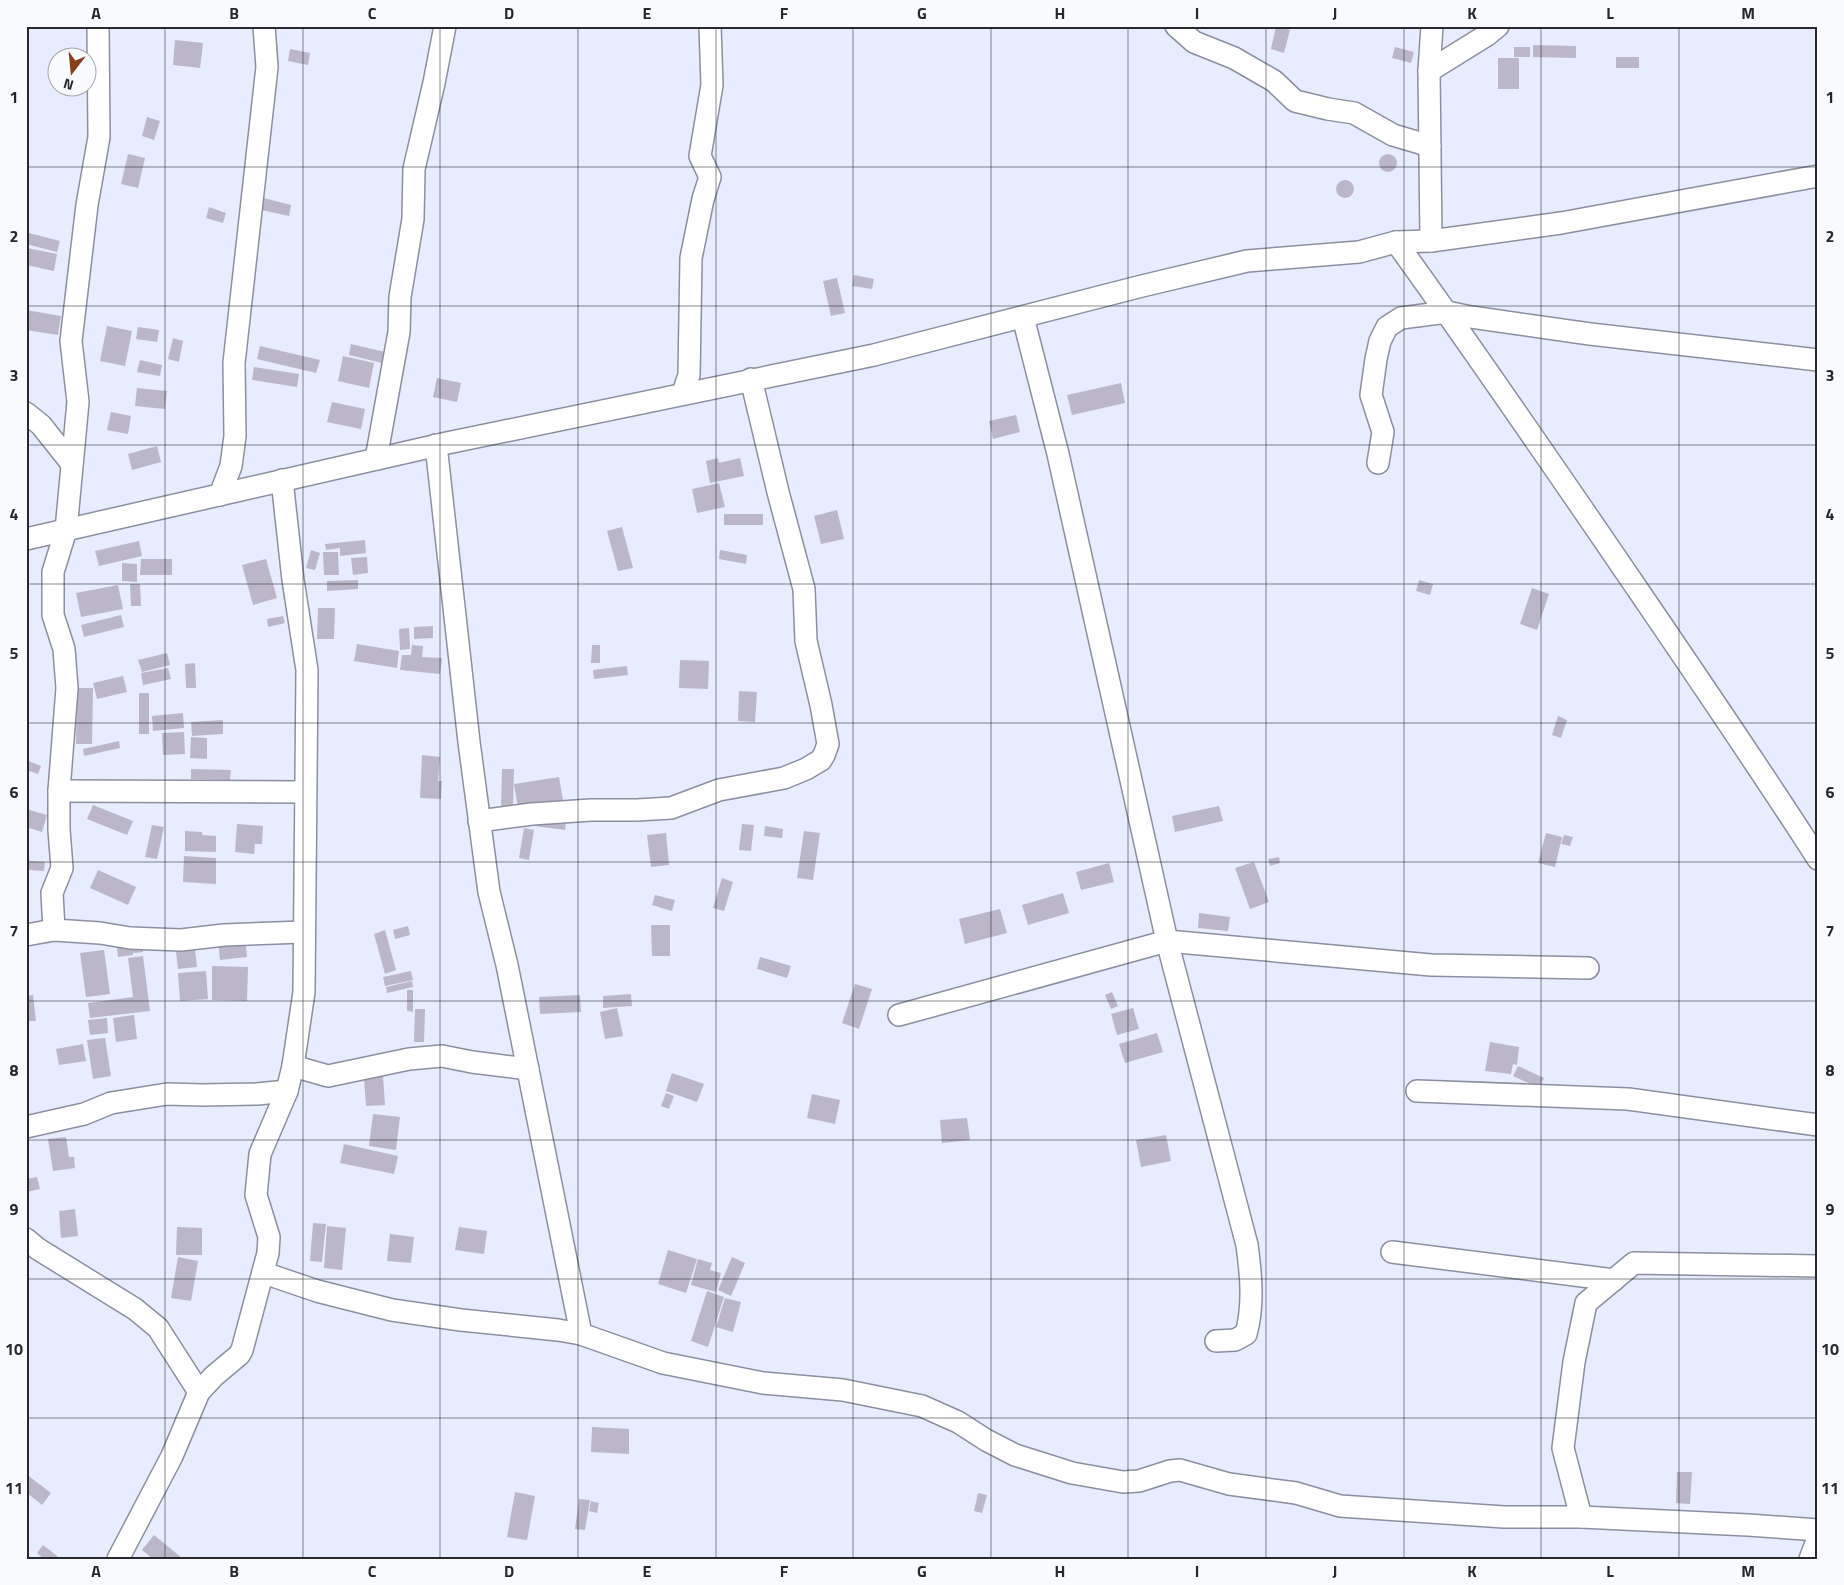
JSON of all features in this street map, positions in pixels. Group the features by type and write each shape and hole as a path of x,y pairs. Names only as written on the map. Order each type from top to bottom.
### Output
{"street":[{"path":"54,930 52,893 62,868 59,830 59,791 67,688 64,649 53,615 53,572 66,530 78,402 71,341 87,205 99,138 98,26"},
{"path":"220,495 230,466 235,436 234,363 267,67 264,26"},
{"path":"376,459 399,332 400,297 413,219 414,169 445,26"},
{"path":"683,393 689,376 691,258 703,199 710,176 700,156 712,85 710,26"},
{"path":"1176,26 1194,42 1234,58 1274,80 1295,101 1354,113 1393,136 1430,146"},
{"path":"1431,241 1429,71 1432,26"},
{"path":"1429,71 1487,35 1498,26"},
{"path":"26,539 436,445 874,355 1247,261 1359,252 1396,242 1431,241 1561,223 1818,176"},
{"path":"1396,242 1447,312 1672,639 1818,859"},
{"path":"1378,463 1383,432 1372,395 1380,341 1387,327 1402,318 1447,312 1590,334 1818,360"},
{"path":"1023,317 1058,454 1167,941 1247,1245 1251,1274 1250,1316 1246,1334 1235,1340 1216,1341"},
{"path":"480,821 532,814 671,808 719,790 784,778 806,769 821,760 828,744 806,641 804,589 751,379"},
{"path":"26,413 41,425 72,464"},
{"path":"436,445 469,742 489,892 507,965 581,1334"},
{"path":"118,1559 172,1456 199,1392 242,1350 268,1253 269,1237 256,1195 260,1154 288,1090 304,992 304,792 307,670 293,580 282,480"},
{"path":"59,791 304,792"},
{"path":"26,934 54,930 100,933 130,938 181,940 224,935 303,932"},
{"path":"899,1015 1167,941 1431,965 1588,968"},
{"path":"293,1066 328,1076 408,1059 442,1056 528,1069"},
{"path":"26,1127 84,1114 112,1102 167,1094 270,1093 288,1090"},
{"path":"1417,1091 1628,1099 1818,1125"},
{"path":"26,1239 38,1249 135,1309 158,1328 199,1392"},
{"path":"1392,1252 1614,1280"},
{"path":"1581,1517 1563,1448 1574,1362 1586,1302 1634,1263 1818,1266"},
{"path":"264,1273 317,1291 392,1310 581,1334 663,1363 763,1382 843,1390 922,1406 958,1422 986,1440 1015,1455 1072,1474 1124,1482 1139,1481 1170,1471 1180,1470 1229,1484 1296,1493 1340,1506 1438,1511 1504,1517 1581,1517 1818,1530"},
{"path":"1810,1559 1818,1538"}],"building":[{"path":"1276,26 1290,30 1284,53 1271,49"},
{"path":"175,40 203,43 200,68 173,65"},
{"path":"1533,45 1576,46 1576,58 1533,57"},
{"path":"1395,47 1414,52 1411,63 1392,58"},
{"path":"1514,47 1530,47 1530,57 1514,57"},
{"path":"290,49 310,53 308,65 288,61"},
{"path":"1616,57 1639,57 1639,68 1616,68"},
{"path":"1498,58 1519,58 1519,89 1498,89"},
{"path":"147,117 160,121 154,140 142,136"},
{"path":"128,154 145,158 138,188 121,184"},
{"path":"1388,154 1394,157 1397,163 1394,169 1388,172 1382,169 1379,163 1382,157"},
{"path":"1341,180 1349,180 1354,185 1352,196 1341,198 1336,193 1336,185"},
{"path":"260,197 291,205 289,216 257,209"},
{"path":"209,207 226,213 223,223 206,218"},
{"path":"29,233 60,241 57,252 26,244"},
{"path":"27,248 57,254 54,271 26,265"},
{"path":"854,275 874,279 872,289 852,286"},
{"path":"837,278 845,313 831,316 823,281"},
{"path":"26,310 61,316 58,335 26,330"},
{"path":"107,326 132,331 125,366 100,361"},
{"path":"138,327 159,330 157,342 136,339"},
{"path":"173,338 183,341 179,362 168,359"},
{"path":"351,344 385,352 382,363 349,355"},
{"path":"260,346 320,360 316,373 257,359"},
{"path":"343,356 374,363 369,388 338,381"},
{"path":"140,360 162,365 160,376 137,372"},
{"path":"254,367 299,374 297,387 252,380"},
{"path":"437,378 461,383 457,402 433,397"},
{"path":"1121,383 1125,403 1072,415 1067,395"},
{"path":"137,388 167,391 165,409 135,406"},
{"path":"332,402 365,409 361,429 327,422"},
{"path":"111,412 131,416 128,434 107,430"},
{"path":"1016,415 1020,432 993,439 989,421"},
{"path":"157,446 161,462 132,470 128,454"},
{"path":"718,458 719,463 740,458 744,476 710,483 706,461"},
{"path":"719,483 725,507 697,513 692,489"},
{"path":"837,510 844,539 821,544 814,516"},
{"path":"724,514 763,514 763,525 724,525"},
{"path":"622,527 633,568 618,571 607,531"},
{"path":"365,540 366,553 340,556 340,548 326,550 325,544"},
{"path":"139,541 142,556 99,566 95,551"},
{"path":"311,550 320,553 315,570 306,568"},
{"path":"720,550 747,555 746,564 719,559"},
{"path":"323,552 338,552 339,575 324,575"},
{"path":"367,557 368,573 353,575 351,558"},
{"path":"141,559 172,559 172,575 140,575"},
{"path":"266,559 277,598 253,605 242,565"},
{"path":"122,563 137,564 137,582 122,581"},
{"path":"358,580 358,589 327,591 327,581"},
{"path":"1419,580 1433,584 1430,595 1416,591"},
{"path":"130,584 140,584 141,606 131,606"},
{"path":"118,585 123,609 81,617 76,593"},
{"path":"1532,588 1549,594 1537,630 1520,624"},
{"path":"318,608 335,608 334,639 317,639"},
{"path":"121,615 124,627 84,637 81,625"},
{"path":"283,616 285,623 268,627 267,619"},
{"path":"433,626 433,638 414,639 414,627"},
{"path":"409,628 410,649 400,650 399,629"},
{"path":"357,644 399,651 397,668 354,661"},
{"path":"412,645 423,646 422,657 442,658 440,674 400,670 402,655 411,655"},
{"path":"592,645 600,645 600,663 591,663"},
{"path":"167,653 170,665 142,672 138,660"},
{"path":"680,660 709,661 708,689 679,688"},
{"path":"195,663 196,688 186,688 185,664"},
{"path":"627,666 628,675 594,679 593,670"},
{"path":"168,668 171,679 143,685 141,673"},
{"path":"123,676 127,692 97,699 93,683"},
{"path":"77,688 93,688 92,744 76,744"},
{"path":"739,691 757,692 755,722 738,721"},
{"path":"139,693 149,693 149,734 139,734"},
{"path":"183,713 184,728 153,731 152,716"},
{"path":"1558,716 1567,720 1561,738 1552,735"},
{"path":"223,720 223,734 192,736 191,722"},
{"path":"184,732 185,754 163,755 162,733"},
{"path":"191,737 207,738 207,759 190,758"},
{"path":"119,741 120,748 84,756 83,749"},
{"path":"422,755 440,757 438,781 442,781 441,799 420,798"},
{"path":"26,760 41,766 38,774 26,770"},
{"path":"191,769 231,770 230,780 191,779"},
{"path":"502,769 514,769 513,809 501,808"},
{"path":"559,777 564,806 519,813 514,784"},
{"path":"93,805 133,821 127,835 87,819"},
{"path":"1219,806 1223,821 1175,832 1172,816"},
{"path":"26,809 47,815 42,832 26,827"},
{"path":"536,817 566,821 565,830 535,826"},
{"path":"237,824 263,826 262,844 255,844 254,854 235,852"},
{"path":"742,824 754,825 751,851 739,850"},
{"path":"152,825 164,827 157,859 145,857"},
{"path":"765,826 783,829 782,838 764,836"},
{"path":"524,828 534,830 529,860 519,858"},
{"path":"185,831 202,832 202,835 216,836 216,852 185,851"},
{"path":"804,831 820,833 813,880 797,878"},
{"path":"666,833 669,865 651,867 647,835"},
{"path":"1546,833 1562,837 1555,867 1538,863"},
{"path":"1564,835 1573,837 1570,846 1561,844"},
{"path":"184,856 216,858 216,884 183,882"},
{"path":"1279,857 1280,863 1270,866 1268,859"},
{"path":"29,861 45,862 44,871 28,870"},
{"path":"1254,862 1269,902 1250,909 1235,868"},
{"path":"1109,863 1114,882 1081,890 1076,872"},
{"path":"98,870 136,887 128,905 90,888"},
{"path":"722,878 733,882 724,911 713,908"},
{"path":"1063,893 1069,913 1028,925 1022,905"},
{"path":"655,895 675,900 672,911 652,905"},
{"path":"1000,909 1007,933 965,944 959,919"},
{"path":"1199,913 1230,917 1228,931 1198,928"},
{"path":"651,925 670,925 670,956 652,956"},
{"path":"408,926 410,935 395,939 393,930"},
{"path":"385,930 396,970 385,974 374,934"},
{"path":"245,937 247,957 220,960 218,939"},
{"path":"194,941 197,967 178,969 175,943"},
{"path":"143,946 143,952 118,957 117,948"},
{"path":"104,950 110,994 86,997 80,953"},
{"path":"143,956 150,1011 90,1018 88,1003 133,997 128,958"},
{"path":"760,957 791,966 787,978 757,969"},
{"path":"212,966 248,967 247,1001 212,1000"},
{"path":"206,971 208,999 180,1001 178,973"},
{"path":"411,971 413,980 385,986 383,977"},
{"path":"412,981 413,987 387,993 386,987"},
{"path":"855,984 872,989 859,1029 842,1023"},
{"path":"407,990 413,990 413,1012 407,1011"},
{"path":"1112,992 1118,1006 1111,1009 1105,995"},
{"path":"631,994 632,1006 603,1008 603,996"},
{"path":"33,995 36,1021 26,1021 26,996"},
{"path":"580,995 581,1012 540,1014 539,997"},
{"path":"617,1008 623,1036 605,1039 600,1012"},
{"path":"1133,1008 1139,1029 1117,1035 1111,1014"},
{"path":"415,1009 425,1009 424,1042 414,1042"},
{"path":"134,1015 137,1039 116,1042 113,1018"},
{"path":"107,1018 108,1033 90,1035 88,1020"},
{"path":"1157,1033 1163,1052 1125,1063 1119,1044"},
{"path":"105,1038 111,1076 93,1079 87,1040"},
{"path":"1490,1042 1519,1047 1517,1065 1513,1064 1511,1074 1485,1071"},
{"path":"83,1044 86,1061 59,1065 56,1049"},
{"path":"1518,1066 1544,1078 1539,1088 1513,1076"},
{"path":"672,1073 704,1084 697,1102 666,1091"},
{"path":"383,1076 385,1105 366,1106 364,1078"},
{"path":"666,1093 674,1096 669,1109 661,1106"},
{"path":"812,1094 840,1100 835,1124 807,1118"},
{"path":"373,1114 400,1117 396,1150 369,1146"},
{"path":"967,1118 970,1140 942,1143 940,1120"},
{"path":"1166,1135 1171,1161 1141,1167 1136,1140"},
{"path":"66,1137 69,1157 74,1157 75,1168 53,1171 48,1139"},
{"path":"344,1144 398,1156 394,1174 340,1163"},
{"path":"37,1177 40,1189 26,1192 26,1179"},
{"path":"75,1209 78,1236 61,1238 59,1211"},
{"path":"313,1223 326,1224 322,1262 310,1261"},
{"path":"327,1226 346,1228 342,1270 324,1268"},
{"path":"177,1227 202,1228 202,1255 176,1255"},
{"path":"459,1227 487,1231 484,1254 455,1250"},
{"path":"390,1234 414,1237 411,1263 387,1261"},
{"path":"668,1250 697,1259 686,1293 658,1284"},
{"path":"178,1257 198,1261 191,1301 171,1298"},
{"path":"732,1257 745,1263 731,1296 718,1290"},
{"path":"698,1259 712,1263 710,1270 721,1273 716,1292 691,1285"},
{"path":"707,1291 724,1297 708,1347 691,1341"},
{"path":"725,1298 741,1302 733,1332 716,1327"},
{"path":"592,1427 629,1429 629,1454 591,1452"},
{"path":"1677,1472 1692,1472 1690,1504 1676,1503"},
{"path":"26,1474 51,1493 42,1505 26,1492"},
{"path":"515,1492 535,1496 527,1540 507,1537"},
{"path":"978,1493 987,1495 982,1513 974,1511"},
{"path":"579,1499 590,1500 585,1530 575,1529"},
{"path":"591,1501 599,1503 597,1513 589,1511"},
{"path":"154,1535 182,1558 153,1559 142,1550"},
{"path":"43,1545 61,1559 44,1559 37,1553"}]}
